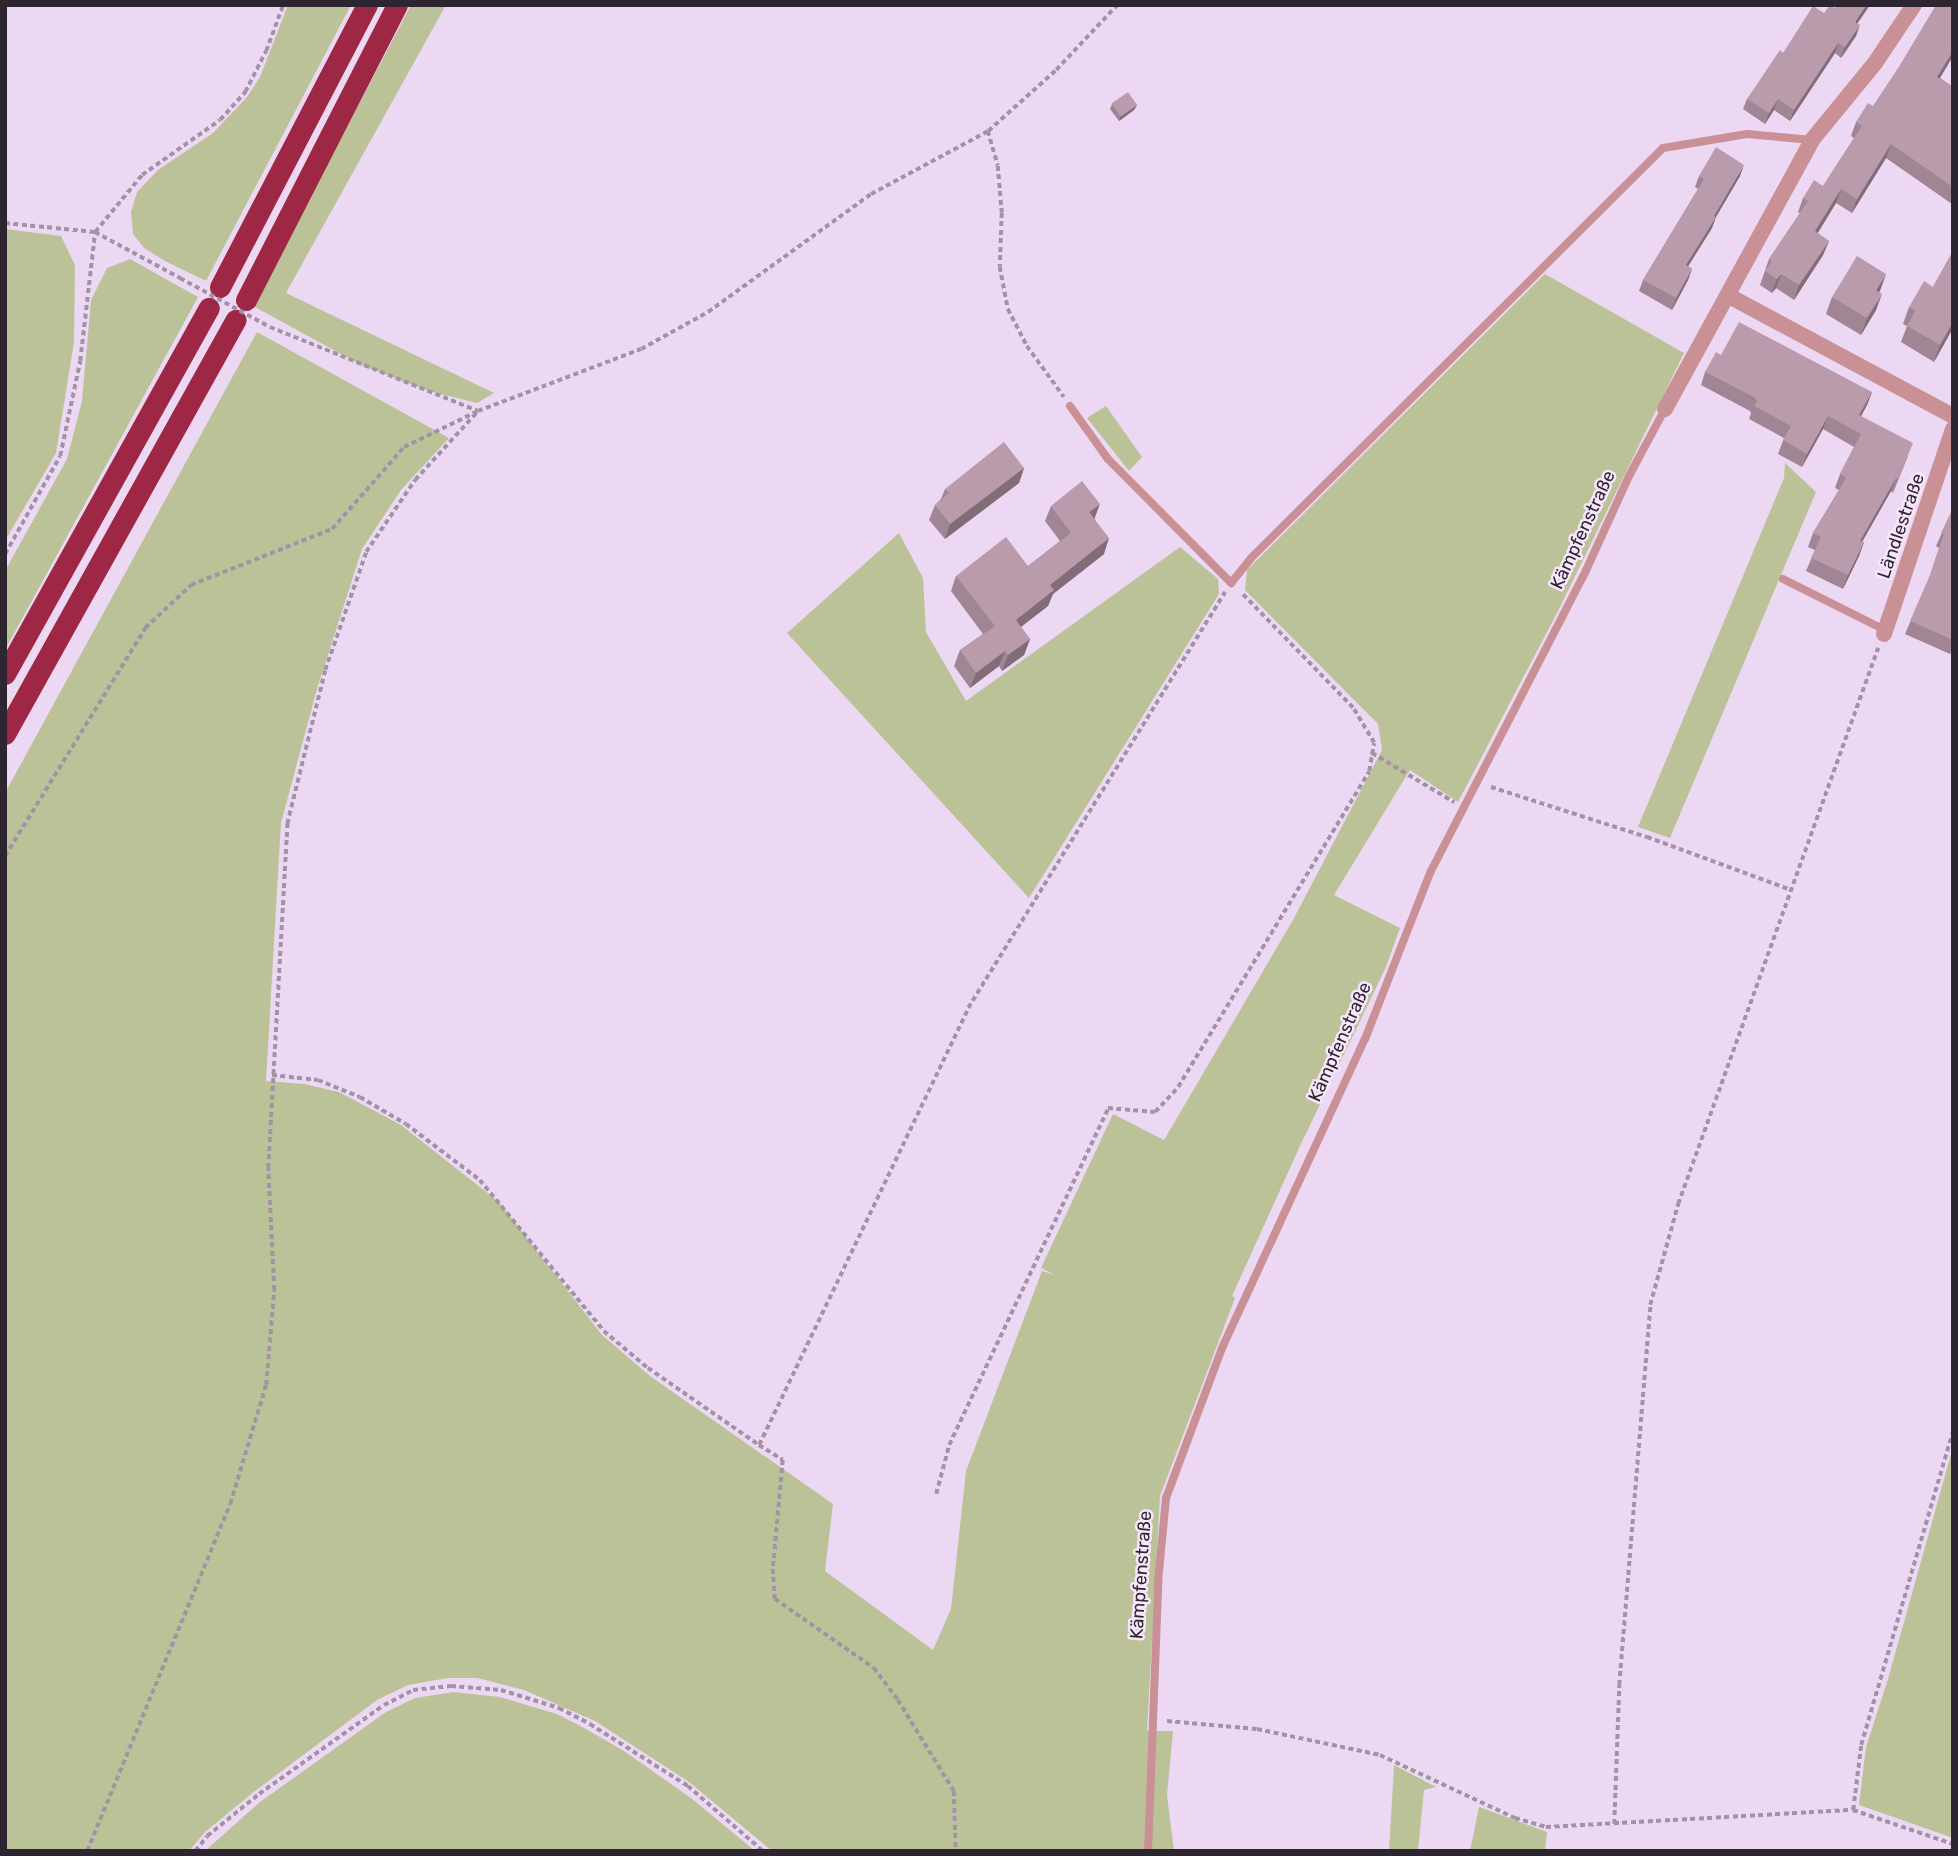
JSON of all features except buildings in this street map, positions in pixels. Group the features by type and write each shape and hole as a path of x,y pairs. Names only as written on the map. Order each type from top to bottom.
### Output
{"highway":[{"path":"220,287 367,5"},
{"path":"246,300 397,5"},
{"path":"5,674 209,308"},
{"path":"5,734 235,320"}],"street":[{"name":"Kämpfenstraße","path":"1665,409 1812,140 1875,63 1914,5"},
{"path":"1729,296 1953,416"},
{"name":"Ländlestraße","path":"1884,632 1953,429"}],"lane":[{"path":"1070,406 1108,458 1231,583 1251,558 1663,148 1748,134 1812,140"},
{"name":"Kämpfenstraße","path":"1148,1851 1159,1571 1166,1498 1222,1348 1365,1039 1431,871 1479,782 1665,409"},
{"path":"1783,579 1884,632"}],"path":[{"path":"5,554 60,456 80,361 96,232 142,175 220,120 246,92 266,51 283,5"},
{"path":"5,856 145,628 166,605 191,585 332,528 404,447 478,411 641,349 708,313 871,194 988,131 1056,70 1117,5"},
{"path":"988,131 999,166 1002,213 1000,267 1008,309 1027,346 1070,406"},
{"path":"5,223 96,232 270,327 478,411"},
{"path":"88,1851 230,1504 266,1385 274,1290 268,1168 287,824 325,670 366,552 415,480 478,411"},
{"path":"759,1445 968,1007 1231,583 1353,708 1374,743 1369,771 1178,1087 1155,1112 1108,1108 949,1445 936,1494"},
{"path":"1614,1824 1619,1685 1650,1305 1678,1204 1884,632"},
{"path":"1372,753 1465,809"},
{"path":"1479,782 1647,837 1792,890"},
{"path":"272,1075 318,1080 360,1097 406,1124 480,1180 604,1331 648,1368 783,1460 773,1569 775,1599 874,1668 898,1700 954,1791 956,1851"},
{"path":"1853,1810 1861,1745 1953,1430"},
{"path":"195,1851 207,1836 259,1794 384,1705 413,1690 451,1686 502,1690 559,1708 590,1724 688,1786 763,1851"},
{"path":"1153,1720 1257,1729 1380,1755 1515,1818 1546,1827 1738,1814 1853,1810 1953,1844"}],"green space":[{"path":"288,5 351,5 206,281 144,248 133,234 131,212 137,192 158,170 213,133 247,97 260,77"},
{"path":"411,5 446,5 286,293 494,393 477,403 428,391 361,365 253,306"},
{"path":"5,229 61,236 75,265 74,342 56,453 5,541"},
{"path":"130,259 198,297 5,650 5,571 67,459 82,401 91,300 107,268"},
{"path":"1545,274 1684,353 1559,609 1458,802 1410,770 1334,895 1400,928 1386,967 1232,1296 1235,1298 1160,1496 1147,1731 1173,1731 1167,1795 1174,1851 772,1851 689,1782 595,1721 524,1690 477,1678 448,1678 408,1685 377,1700 255,1791 205,1832 189,1851 5,1851 5,793 257,332 449,438 401,490 362,549 317,689 281,823 266,1081 304,1084 339,1092 401,1125 499,1202 602,1335 650,1376 833,1504 825,1571 933,1650 951,1609 966,1471 1042,1271 1055,1275 1041,1268 1113,1114 1164,1140 1293,920 1382,750 1378,724 1245,590 1247,570"},
{"path":"1106,406 1142,457 1129,471 1087,418"},
{"path":"1785,463 1816,492 1670,838 1638,827 1784,478"},
{"path":"899,533 923,578 926,632 966,701 1180,547 1218,579 1219,594 1029,898 787,633"},
{"path":"1953,1447 1953,1838 1859,1805 1866,1747 1888,1679"},
{"path":"453,1692 500,1697 557,1714 586,1729 624,1751 691,1798 755,1851 205,1851 260,1802 386,1712 415,1698"},
{"path":"1394,1765 1436,1787 1424,1790 1418,1851 1389,1851"},
{"path":"1479,1807 1547,1832 1545,1851 1470,1851"}]}
